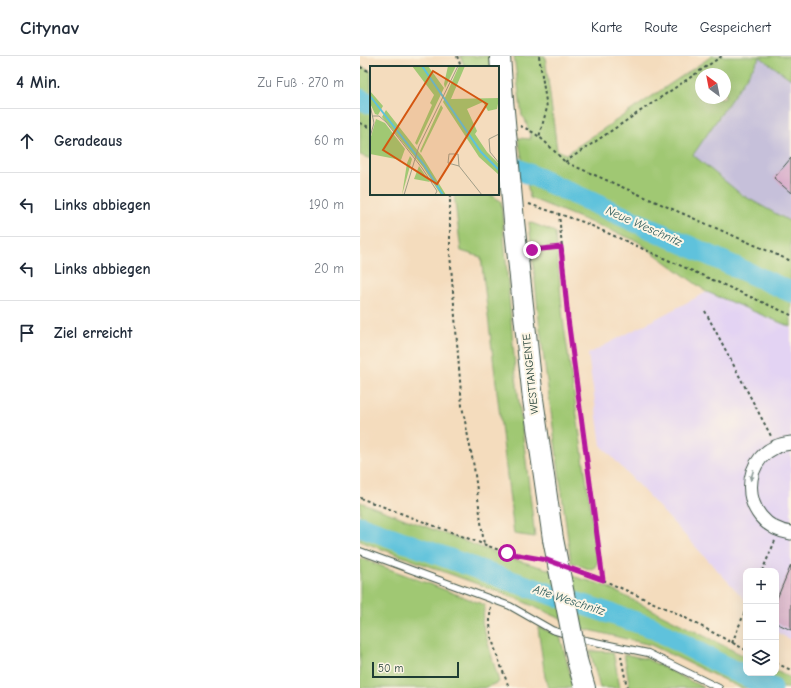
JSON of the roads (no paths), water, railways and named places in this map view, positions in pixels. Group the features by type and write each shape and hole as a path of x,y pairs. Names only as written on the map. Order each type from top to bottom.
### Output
{"main road":[{"name":"WESTTANGENTE","path":"500,56 514,221 533,399 553,539 577,660 585,688"}],"street":[{"path":"785,531 768,524 759,515 751,498 750,486 752,474 766,453 776,447 791,443"}],"lane":[{"path":"360,551 510,606 556,631 584,640 648,653 719,688"}],"waterway":[{"name":"Neue Weschnitz","path":"360,99 370,104"},
{"name":"Neue Weschnitz","path":"499,160 791,292"},
{"name":"Alte Weschnitz","path":"360,526 505,579 651,627 722,665 772,688"}]}
